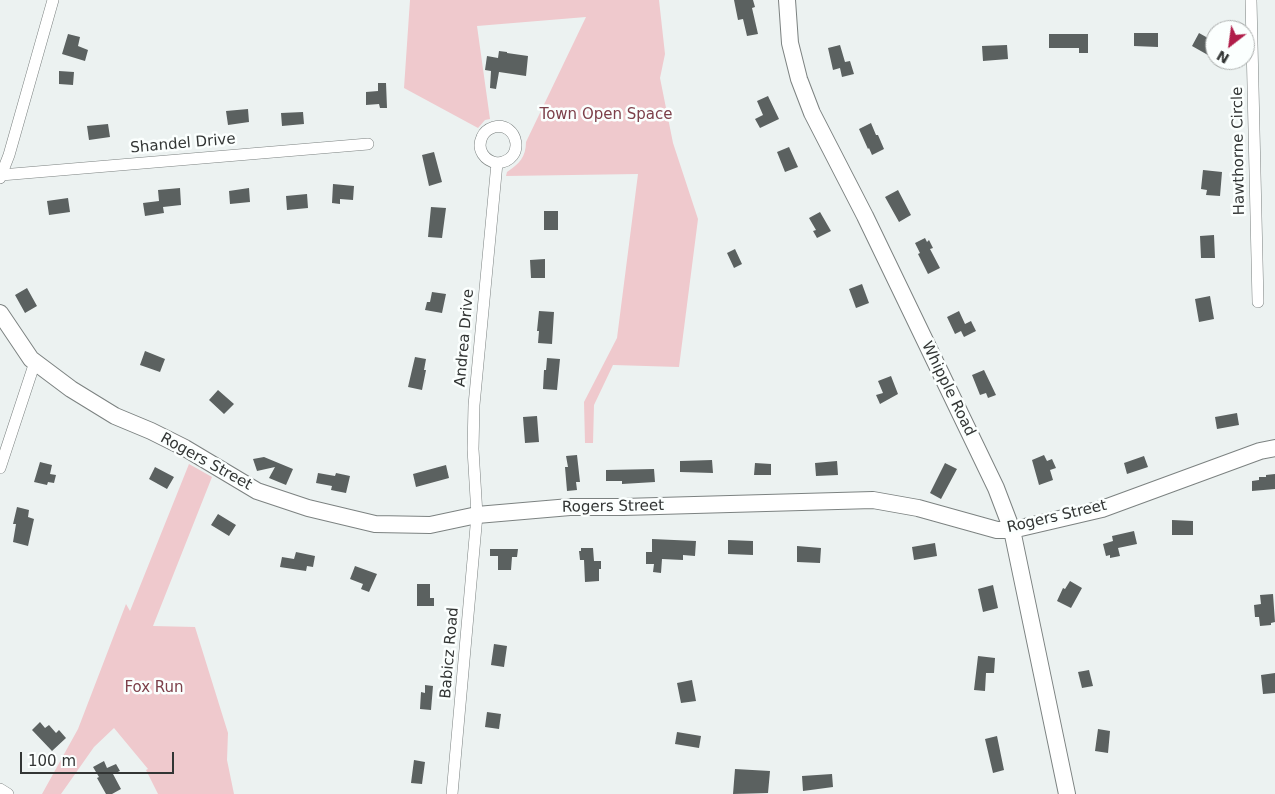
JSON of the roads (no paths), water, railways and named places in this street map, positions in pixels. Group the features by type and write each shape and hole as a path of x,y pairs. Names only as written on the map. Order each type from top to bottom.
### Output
{"street":[{"path":"1,176 9,155 53,0"},
{"path":"787,0 795,0"},
{"name":"Whipple Road","path":"787,0 790,42 799,79 812,112 865,216 996,488 1012,530 1067,794"},
{"name":"Hawthorne Circle","path":"1251,0 1258,302"},
{"name":"Shandel Drive","path":"1,176 368,144"},
{"name":"Andrea Drive","path":"477,516 473,449 474,405 480,326 497,163"},
{"name":"Rogers Street","path":"0,313 26,352 35,362 71,389 114,416 151,431 184,448 258,491 308,508 375,524 430,525 477,516 570,507 873,500 918,508 997,530 1012,530 1102,509 1260,451 1275,448"},
{"path":"0,468 35,362"},
{"name":"Babicz Road","path":"452,794 477,516"},
{"path":"0,789 8,794"}],"park label":[{"name":"Town Open Space","path":"606,115"},
{"name":"Fox Run","path":"154,688"}]}
